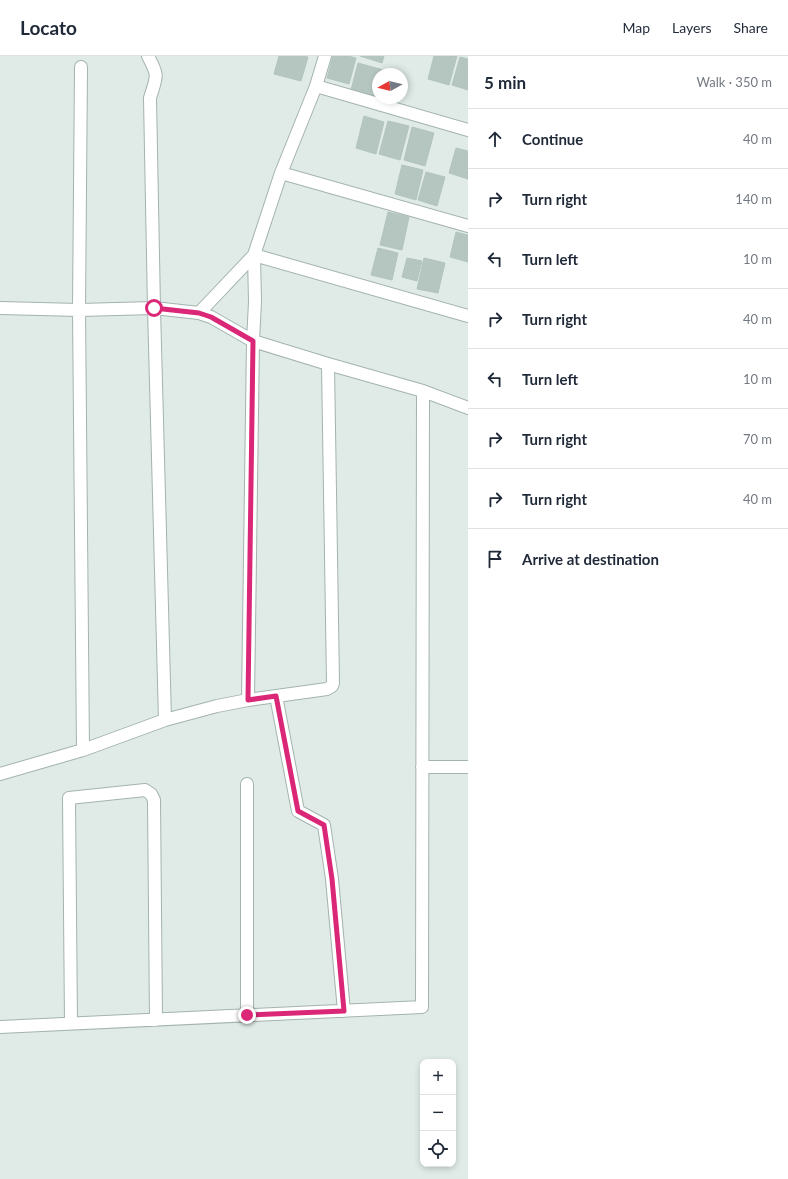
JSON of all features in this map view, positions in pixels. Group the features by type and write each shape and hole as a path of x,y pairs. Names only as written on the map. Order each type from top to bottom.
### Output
{"street":[{"path":"148,56 156,71 157,77 150,98 165,720"},
{"path":"248,700 253,341 255,302 254,255 281,173 316,86 325,56"},
{"path":"81,67 79,310 83,750"},
{"path":"316,86 468,130"},
{"path":"281,173 468,226"},
{"path":"199,313 254,255"},
{"path":"254,255 468,316"},
{"path":"0,308 79,310 154,308 199,313 211,317 253,341 423,391 468,408"},
{"path":"0,774 83,750 165,720 217,706 327,689 332,686 328,364"},
{"path":"0,1027 422,1007 423,391"},
{"path":"276,696 298,811 324,825 332,879 344,1011"},
{"path":"422,767 468,767"},
{"path":"247,784 247,1015"},
{"path":"71,1023 69,798 145,790 151,794 154,800 156,1020"}],"building":[{"path":"279,56 308,57 301,81 274,74"},
{"path":"333,56 348,56 356,58 349,84 327,78"},
{"path":"360,56 384,56 382,63"},
{"path":"434,56 457,56 449,85 428,79"},
{"path":"460,57 468,59 468,90 452,85"},
{"path":"358,63 376,68 372,68 372,95 351,90"},
{"path":"364,116 384,122 376,154 356,148"},
{"path":"388,121 409,126 400,160 379,154"},
{"path":"412,127 434,133 425,166 404,160"},
{"path":"456,148 468,151 468,179 449,173"},
{"path":"402,165 423,170 416,200 395,194"},
{"path":"426,172 445,177 437,206 418,200"},
{"path":"388,212 409,217 402,250 380,245"},
{"path":"456,232 468,235 468,262 450,257"},
{"path":"378,248 398,253 392,280 371,275"},
{"path":"407,258 422,261 417,281 402,277"},
{"path":"424,258 445,263 438,293 417,289"}],"route":[{"path":"154,308 199,313 211,317 253,341 248,700 276,696 298,811 324,825 332,879 344,1011 247,1015"}]}
